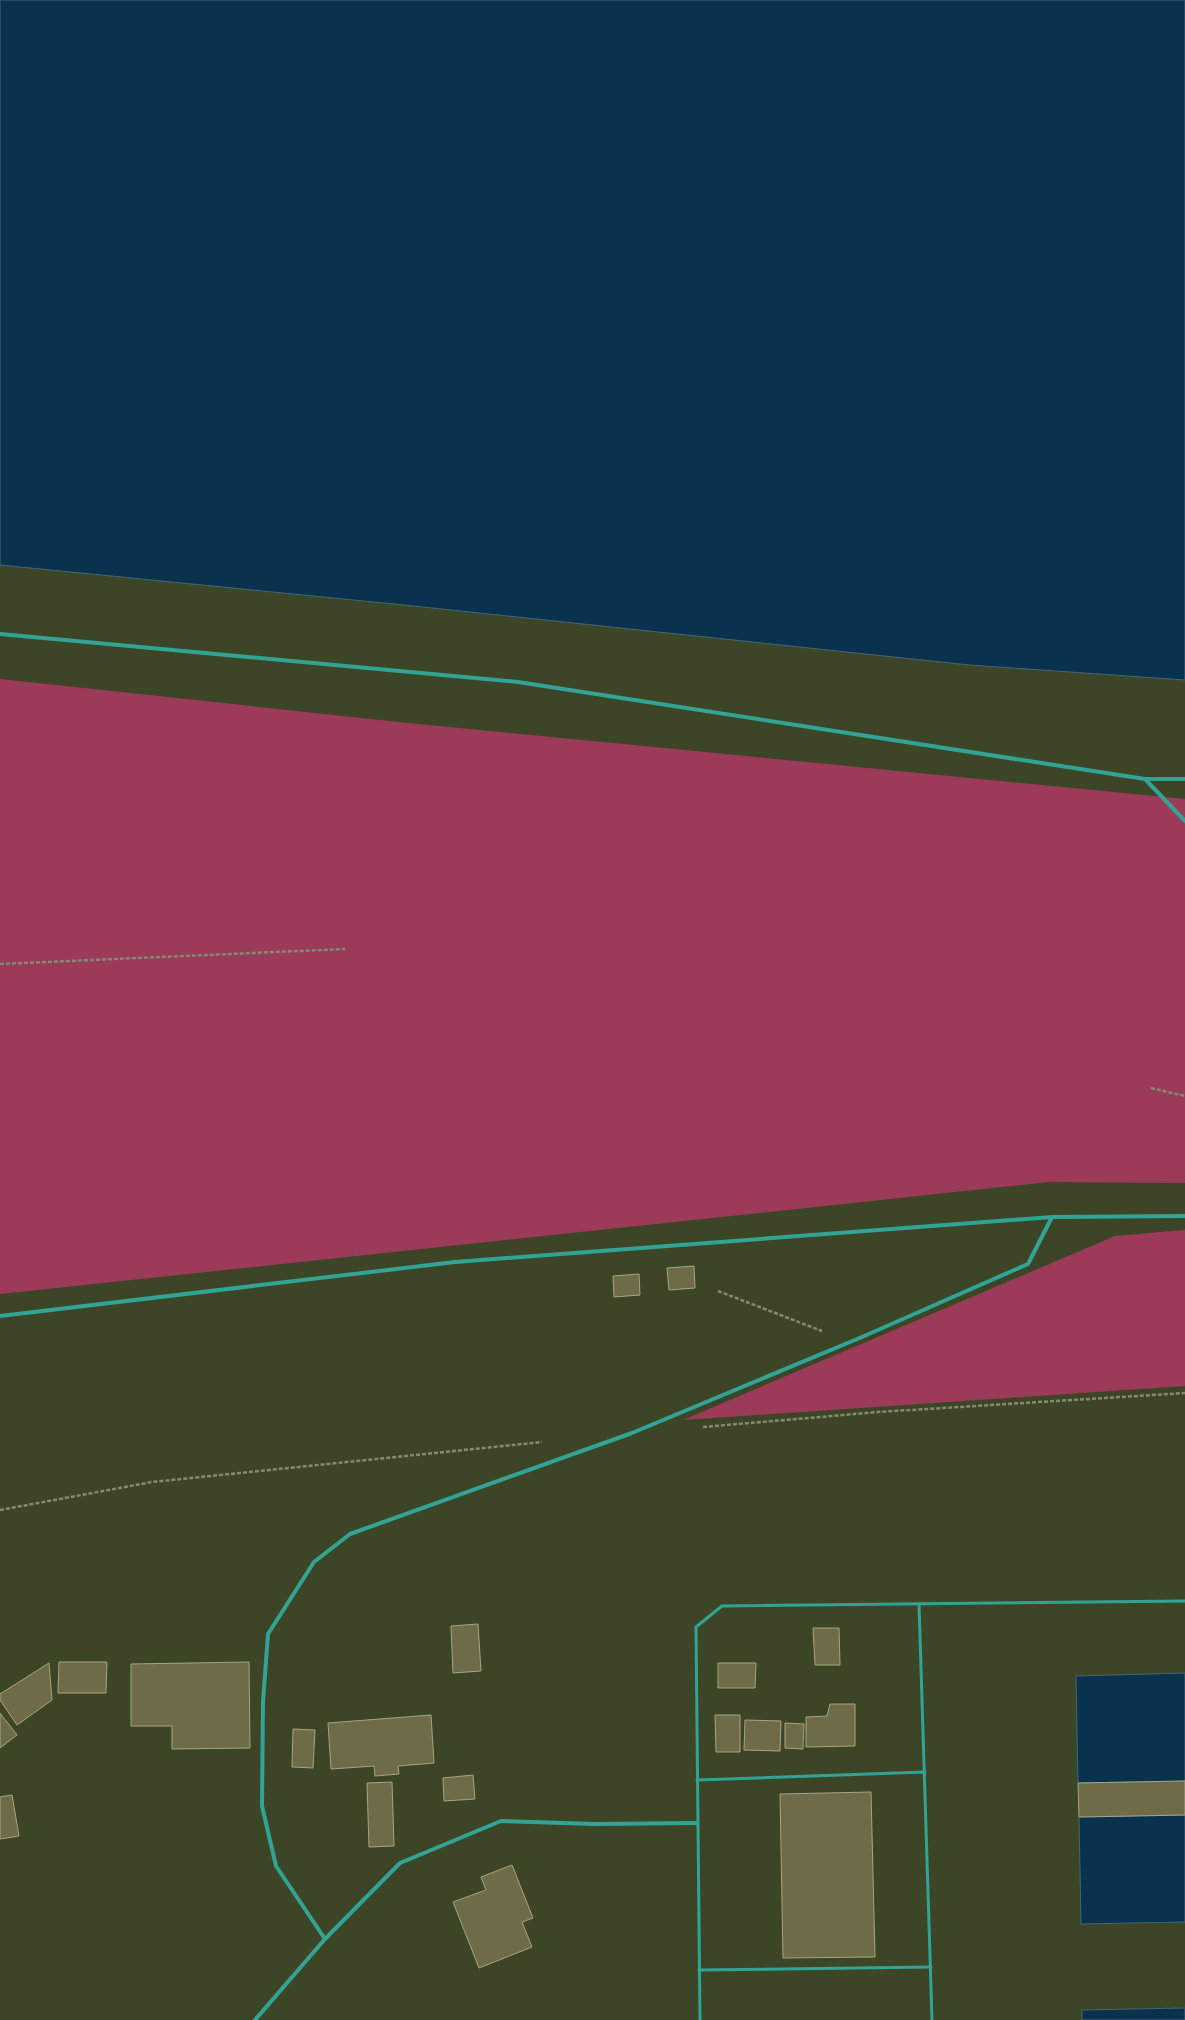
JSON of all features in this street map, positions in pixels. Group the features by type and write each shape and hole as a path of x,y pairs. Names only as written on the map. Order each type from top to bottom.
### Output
{"street":[{"path":"0,634 518,682 1145,779 1185,779"},
{"path":"1145,779 1185,821"},
{"path":"0,1316 455,1262 1052,1217 1185,1216"},
{"path":"325,1939 276,1866 262,1806 263,1702 268,1634 314,1562 350,1534 632,1433 850,1342 1028,1264 1052,1217"},
{"path":"255,2020 325,1939 400,1863 501,1821 594,1824 697,1823"}],"lane":[{"path":"700,2020 696,1780 696,1627 722,1606 1185,1601"},
{"path":"919,1604 932,2020"},
{"path":"696,1780 924,1772"},
{"path":"699,1970 931,1967"}],"path":[{"path":"0,964 345,949"},
{"path":"1151,1088 1185,1096"},
{"path":"718,1291 850,1342"},
{"path":"695,1428 878,1412 1185,1393"},
{"path":"0,1510 152,1482 545,1442"}],"shaded area":[{"path":"0,679 408,723 1185,799 1185,1183 1049,1182 0,1294"},
{"path":"1185,1230 1185,1386 683,1420 1115,1236"}],"water":[{"path":"0,0 1185,0 1185,680 969,665 404,605 0,565"},
{"path":"1185,1673 1185,1781 1078,1783 1076,1676"},
{"path":"1185,1815 1185,1922 1081,1924 1079,1817"},
{"path":"1185,2008 1185,2020 1082,2020 1082,2010"}],"building":[{"path":"694,1266 695,1288 669,1290 667,1268"},
{"path":"639,1274 640,1295 614,1297 613,1276"},
{"path":"478,1624 481,1671 453,1673 451,1626"},
{"path":"813,1628 839,1628 840,1665 815,1665"},
{"path":"59,1662 107,1662 106,1693 58,1693"},
{"path":"249,1662 250,1748 172,1749 172,1726 131,1726 131,1664"},
{"path":"49,1663 52,1700 17,1725 0,1700 0,1694"},
{"path":"718,1663 756,1663 755,1688 718,1688"},
{"path":"830,1704 855,1704 855,1746 806,1747 806,1717 827,1716"},
{"path":"0,1713 17,1735 0,1748"},
{"path":"431,1715 434,1763 398,1766 399,1774 375,1776 374,1766 331,1769 328,1723"},
{"path":"715,1715 740,1715 740,1752 716,1752"},
{"path":"745,1720 781,1721 780,1751 744,1750"},
{"path":"785,1723 804,1724 803,1749 785,1748"},
{"path":"293,1729 315,1730 313,1768 292,1767"},
{"path":"473,1775 475,1799 444,1801 443,1778"},
{"path":"1185,1781 1185,1815 1079,1817 1078,1783"},
{"path":"392,1782 394,1846 369,1847 367,1783"},
{"path":"871,1792 875,1957 783,1958 780,1794"},
{"path":"12,1795 19,1836 0,1839 0,1797"},
{"path":"512,1865 533,1918 522,1922 532,1947 479,1968 453,1902 486,1890 481,1877"}]}
